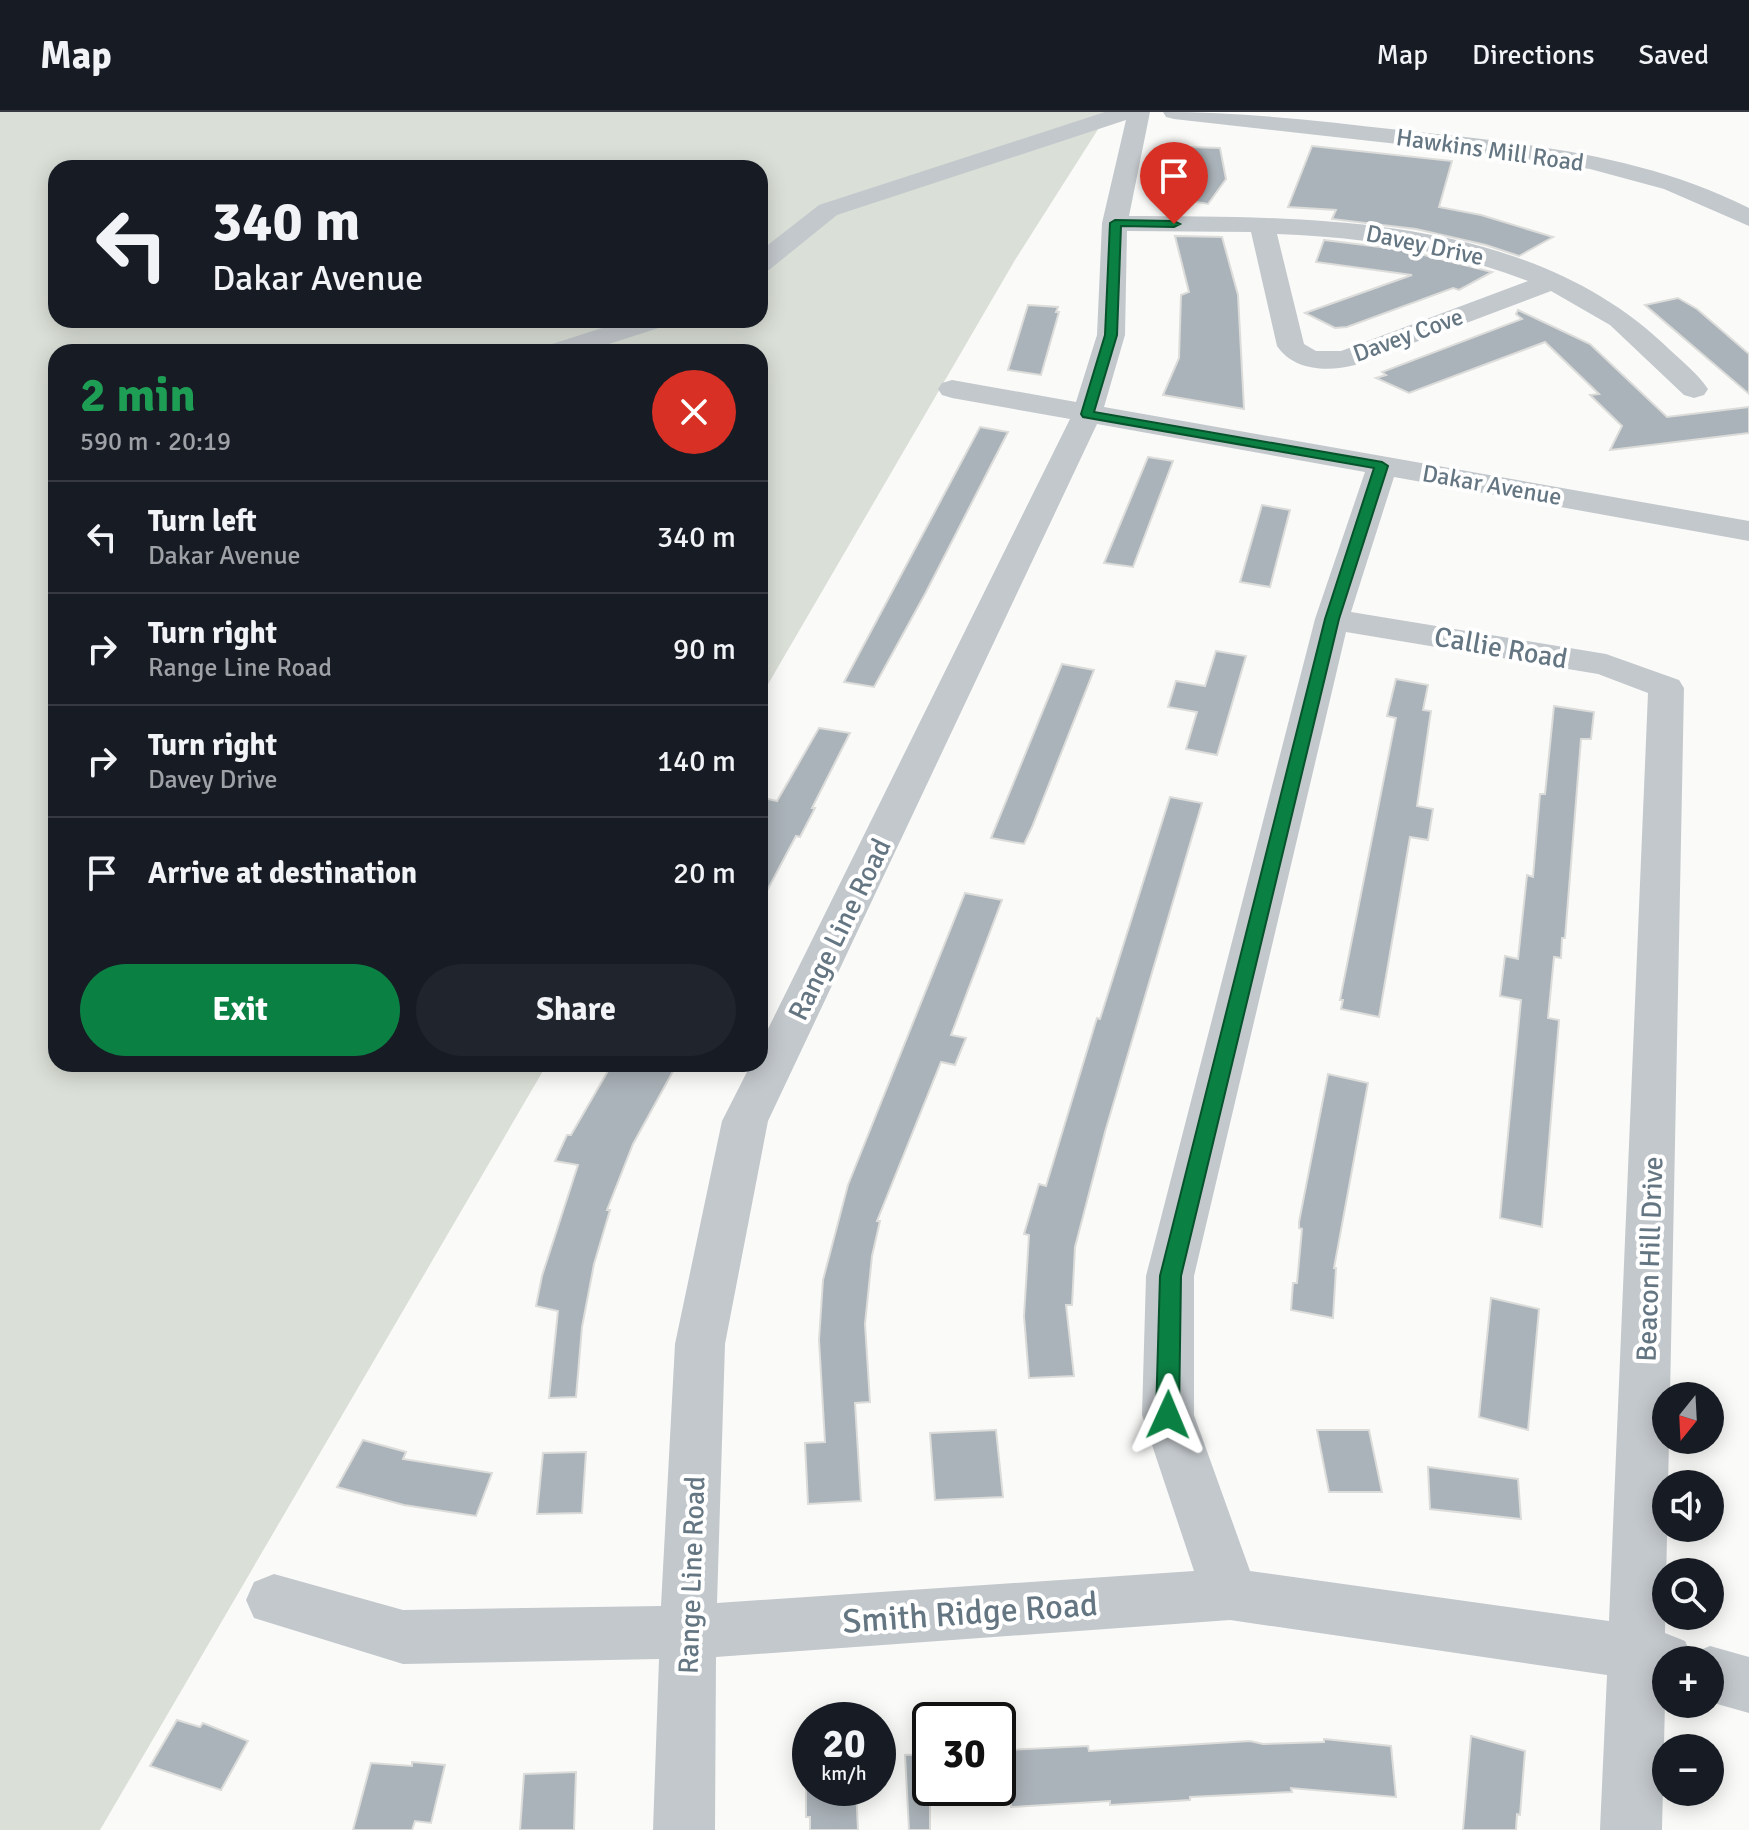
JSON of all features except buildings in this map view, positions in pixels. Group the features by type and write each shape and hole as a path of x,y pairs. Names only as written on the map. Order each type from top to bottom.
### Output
{"street":[{"path":"768,258 828,210 1128,112"},
{"name":"Range Line Road","path":"684,1830 688,1632 700,1344 745,1121 1087,414 1111,335 1115,223 1139,112"},
{"name":"Hawkins Mill Road","path":"1174,112 1552,154 1639,175 1723,203 1749,218"},
{"path":"1723,203 1749,195"},
{"name":"Davey Drive","path":"1115,223 1315,226 1422,240 1481,255 1553,281 1610,313 1694,389"},
{"name":"Davey Cove","path":"1262,225 1291,346 1297,354 1312,358 1345,359 1553,281"},
{"path":"581,344 630,328"},
{"name":"Dakar Avenue","path":"952,389 1749,531"},
{"path":"1230,1594 1168,1415 1170,1276 1332,619 1382,466"},
{"name":"Callie Road","path":"1332,619 1606,665 1666,688"},
{"name":"Beacon Hill Drive","path":"1652,1646 1666,688"},
{"name":"Smith Ridge Road","path":"274,1600 403,1637 688,1632 1230,1594 1652,1657"},
{"name":"Beacon Hill Drive","path":"1631,1830 1652,1657"},
{"path":"1724,1678 1749,1685"}],"shaded area":[{"path":"0,112 1109,112 1015,260 768,684 768,344 48,344 48,1072 542,1072 100,1830 0,1830"}],"route":[{"path":"1168,1415 1170,1276 1332,619 1382,466 1087,414 1111,335 1115,223 1174,224"}]}
